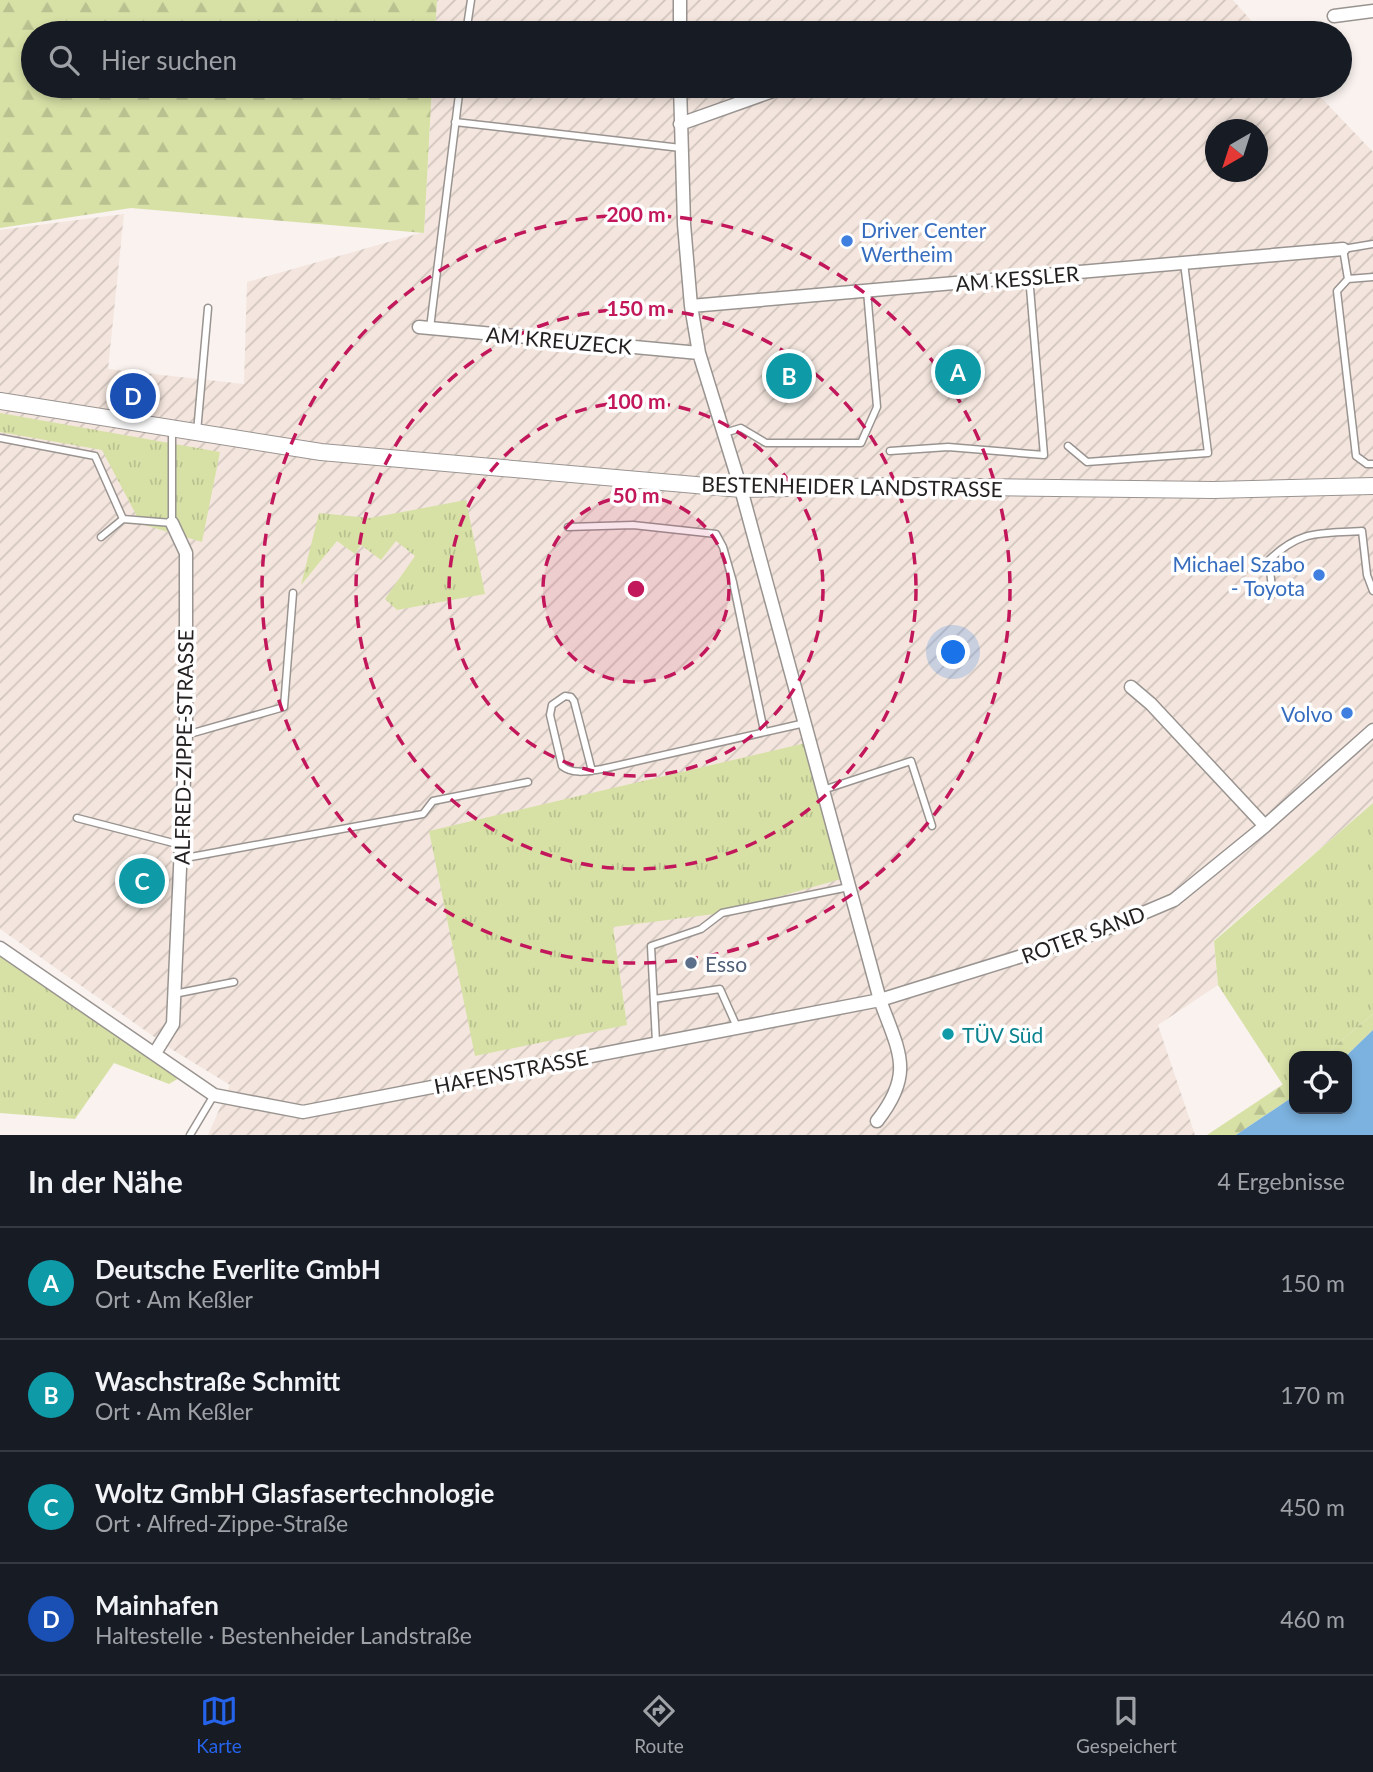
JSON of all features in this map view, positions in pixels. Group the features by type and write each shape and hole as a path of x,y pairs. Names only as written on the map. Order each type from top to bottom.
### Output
{"main road":[{"name":"BESTENHEIDER LANDSTRASSE","path":"0,401 321,452 741,489 912,486 1213,490 1373,486"}],"street":[{"path":"680,0 680,21"},
{"path":"1334,16 1373,11"},
{"path":"680,98 691,306 699,353 741,489 880,1000 899,1051 902,1076 894,1100 877,1121"},
{"path":"680,124 754,98"},
{"name":"AM KESSLER","path":"691,306 1343,249"},
{"name":"AM KREUZECK","path":"425,328 699,353"},
{"name":"ALFRED-ZIPPE-STRASSE","path":"155,1053 173,1024 186,735 186,553 172,523"},
{"path":"1131,688 1151,704 1265,826"},
{"name":"ROTER SAND","path":"880,1000 1096,933 1174,901 1265,826 1373,730"},
{"name":"HAFENSTRASSE","path":"0,948 214,1095 303,1112 880,1000"}],"lane":[{"path":"468,21 471,0"},
{"path":"425,328 458,98"},
{"path":"455,122 681,148"},
{"path":"1348,279 1343,249 1373,244"},
{"path":"1068,446 1087,462 1208,453 1184,263"},
{"path":"890,451 948,447 1044,455 1029,276"},
{"path":"1373,277 1348,279 1337,291 1356,456 1367,464 1373,464"},
{"path":"724,433 741,428 766,443 861,443 877,407 867,291"},
{"path":"197,432 208,308"},
{"path":"101,537 123,519 172,523 172,428"},
{"path":"0,438 95,456 123,519"},
{"path":"568,527 633,525 716,534 733,582 764,731"},
{"path":"1272,589 1269,560 1291,541 1305,535 1362,531 1367,575 1373,591"},
{"path":"186,735 284,707 293,593"},
{"path":"592,771 574,701 565,696 552,705 550,715 562,766 568,771 592,771 805,723"},
{"path":"823,790 911,761 932,826"},
{"path":"180,859 423,814 433,801 528,782"},
{"path":"77,817 181,845"},
{"path":"656,1043 651,946 701,929 722,913 849,887"},
{"path":"174,994 234,982"},
{"path":"654,999 720,989 737,1027"},
{"path":"190,1135 214,1095"}],"shaded area":[{"path":"437,0 1233,0 1251,21 436,21"},
{"path":"431,98 1321,98 1373,152 1373,803 1214,940 1218,985 1158,1025 1195,1135 208,1135 230,1085 173,1050 0,929 0,230 124,214 108,369 244,384 247,282 424,232"}],"green space":[{"path":"0,0 437,0 436,21 21,21 21,98 431,98 424,233 131,208 0,228"},
{"path":"0,413 220,452 202,542 141,524 102,450 0,432"},
{"path":"466,500 485,594 397,610 385,599 415,556 396,541 381,560 361,545 355,554 337,541 301,585 319,513 370,518"},
{"path":"810,742 841,879 722,913 613,927 627,1025 475,1056 429,831"},
{"path":"1373,803 1373,1014 1329,1051 1289,1051 1289,1081 1283,1085 1218,985 1214,941"},
{"path":"0,948 186,1074 169,1084 114,1063 75,1119 0,1113"},
{"path":"1373,1014 1373,1030 1351,1051 1329,1051"},
{"path":"1289,1080 1289,1099 1236,1135 1207,1135"}],"water":[{"path":"1373,1030 1373,1135 1236,1135 1289,1099 1289,1114 1352,1114 1351,1051"}],"place":[{"name":"Driver Center Wertheim","path":"847,241"},
{"name":"Deutsche Everlite GmbH","path":"958,372"},
{"name":"Waschstraße Schmitt","path":"789,376"},
{"name":"Mainhafen","path":"133,396"},
{"name":"Michael Szabo - Toyota","path":"1319,575"},
{"name":"Volvo","path":"1347,713"},
{"name":"Woltz GmbH Glasfasertechnologie","path":"142,881"},
{"name":"Esso","path":"691,963"},
{"name":"TÜV Süd","path":"948,1034"}]}
